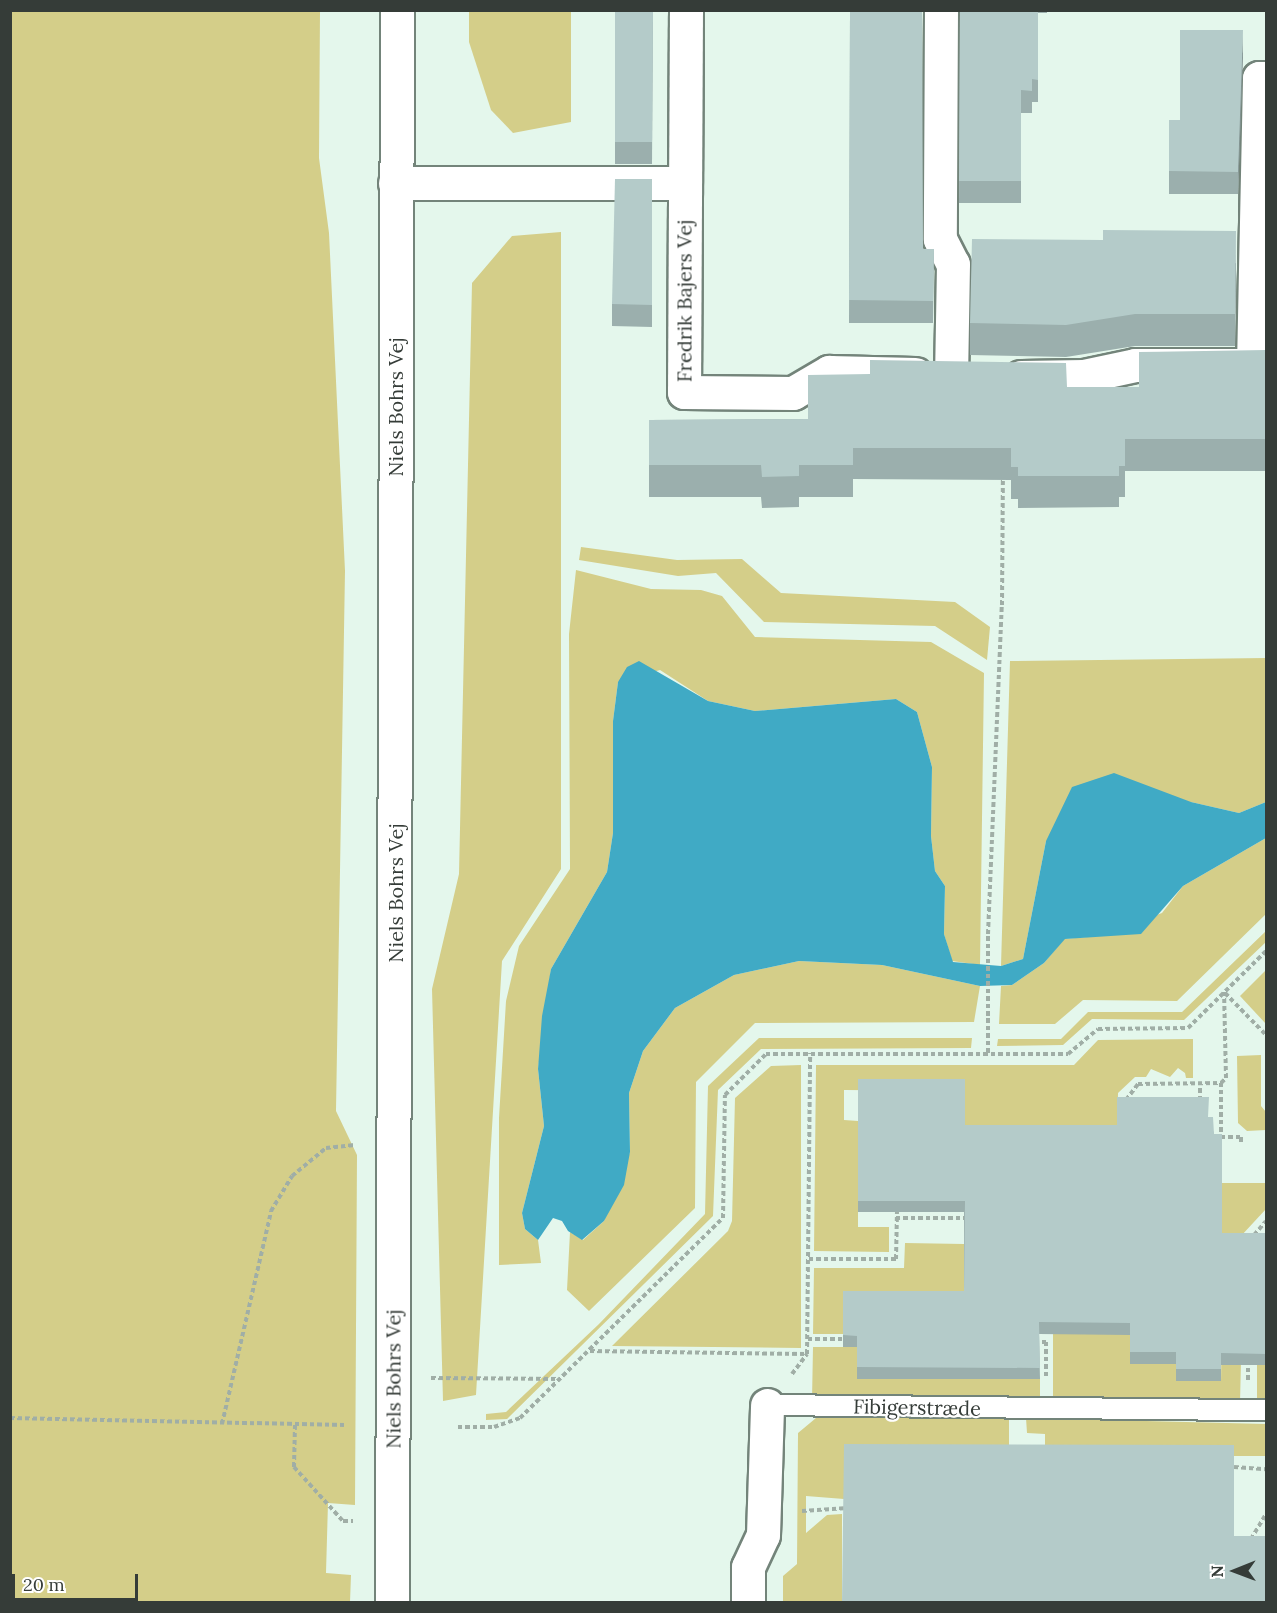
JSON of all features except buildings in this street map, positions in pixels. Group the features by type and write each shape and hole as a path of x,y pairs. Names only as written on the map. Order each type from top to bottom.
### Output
{"street":[{"name":"Niels Bohrs Vej","path":"392,1602 397,10"},
{"name":"Fredrik Bajers Vej","path":"686,10 684,393 793,393 829,372 1084,376 1135,365 1260,364 1259,78 1266,78"},
{"path":"941,10 940,239 953,264 975,376"},
{"path":"395,183 685,183"},
{"path":"748,1602 748,1567 763,1535 767,1405"}],"lane":[{"name":"Fibigerstræde","path":"767,1405 1257,1410"}],"path":[{"path":"988,1053 988,934 1002,605 1003,468"},
{"path":"458,1427 508,1424 560,1379 723,1218 725,1095 766,1054 1068,1054 1098,1029 1188,1028 1266,951"},
{"path":"1224,992 1266,1035"},
{"path":"1221,1147 1221,1083 1226,1077 1224,992"},
{"path":"767,1405 807,1354 810,1053"},
{"path":"1200,1083 1200,1108"},
{"path":"1126,1108 1126,1095 1138,1084 1221,1083"},
{"path":"1221,1137 1241,1137 1241,1145"},
{"path":"222,1424 271,1211 281,1194 292,1176 326,1148 395,1140"},
{"path":"808,1259 896,1258 897,1212"},
{"path":"896,1218 978,1218"},
{"path":"1249,1240 1266,1221"},
{"path":"808,1340 843,1339"},
{"path":"1024,1342 1046,1342 1047,1408"},
{"path":"589,1351 807,1354"},
{"path":"1248,1356 1257,1410"},
{"path":"423,1378 560,1379"},
{"path":"10,1418 345,1425"},
{"path":"295,1425 294,1467 344,1521 362,1521"},
{"path":"1234,1467 1266,1469"},
{"path":"802,1511 851,1508"},
{"path":"1241,1543 1249,1544 1266,1514"}],"shaded area":[{"path":"11,10 320,11 319,158 329,233 345,571 336,1111 357,1155 355,1505 328,1503 326,1573 351,1575 350,1602 11,1602"},
{"path":"469,11 571,11 571,122 513,133 491,110 469,42"},
{"path":"561,232 561,869 502,961 476,1395 443,1401 432,989 459,874 472,283 512,236"},
{"path":"581,547 677,560 742,559 781,593 955,602 990,627 987,660 935,626 764,622 716,573 678,576 579,560"},
{"path":"576,570 651,589 701,590 722,596 755,637 931,642 984,673 980,965 952,961 944,934 945,886 935,871 931,836 932,767 917,712 896,699 755,711 708,701 660,670 618,682 613,721 613,833 607,872 551,969 538,1069 544,1126 522,1213 525,1229 538,1240 541,1263 499,1265 499,1118 506,1001 519,946 570,869 569,634"},
{"path":"1266,658 1266,802 1239,813 1191,802 1046,841 1023,959 1001,966 1010,661"},
{"path":"1266,838 1266,914 1177,1001 1083,1000 1055,1024 999,1024 1001,986 1012,985 1044,963 1064,939 1098,936 1162,913 1183,886"},
{"path":"1266,931 1266,942 1184,1020 1092,1019 1063,1045 997,1046 998,1039 1061,1039 1088,1012 1182,1012"},
{"path":"799,961 882,965 980,986 974,1022 755,1023 696,1082 695,1208 589,1311 567,1290 570,1232 583,1240 604,1221 630,1152 629,1093 643,1051 675,1008 734,975"},
{"path":"1266,970 1266,1024 1240,996"},
{"path":"759,1038 972,1038 971,1048 761,1049 718,1090 713,1216 507,1419 486,1420 486,1414 506,1412 599,1324 705,1214 708,1086"},
{"path":"1193,1039 1193,1078 1186,1078 1185,1073 1178,1068 1170,1077 1151,1069 1146,1077 1135,1077 1118,1093 1117,1153 951,1136 965,1091 844,1090 844,1120 858,1121 858,1227 889,1227 889,1252 814,1251 816,1065 1074,1065 1098,1040"},
{"path":"1261,1055 1261,1106 1266,1112 1266,1130 1247,1131 1238,1123 1237,1056"},
{"path":"801,1065 801,1348 612,1346 728,1231 732,1221 735,1098 771,1066"},
{"path":"1222,1183 1266,1183 1266,1209 1241,1236 1222,1306"},
{"path":"1266,1232 1266,1404 1257,1404 1257,1240"},
{"path":"905,1243 964,1244 964,1303 843,1334 813,1334 814,1268 904,1268"},
{"path":"1115,1304 1176,1350 1177,1381 1221,1381 1222,1319 1242,1318 1240,1403 1053,1402 1053,1334 1115,1334"},
{"path":"813,1347 857,1347 857,1379 1040,1379 1040,1401 812,1400"},
{"path":"1009,1417 1009,1456 844,1499 806,1496 806,1533 827,1515 842,1514 842,1602 783,1602 783,1576 797,1564 798,1433 816,1418"},
{"path":"1026,1418 1266,1424 1266,1456 1045,1456 1045,1434 1027,1433"}],"water":[{"path":"639,661 708,701 755,711 896,699 917,712 932,767 931,836 935,871 945,886 944,934 953,962 1001,966 1023,959 1046,841 1072,787 1114,773 1191,802 1239,813 1266,802 1266,838 1183,886 1141,934 1065,939 1044,963 1012,985 980,986 882,965 799,961 734,975 675,1008 643,1051 629,1093 630,1152 624,1185 604,1221 582,1240 568,1231 562,1221 553,1218 538,1240 525,1229 522,1213 544,1126 538,1069 542,1016 551,969 607,872 613,833 613,721 618,682 627,667"}]}
